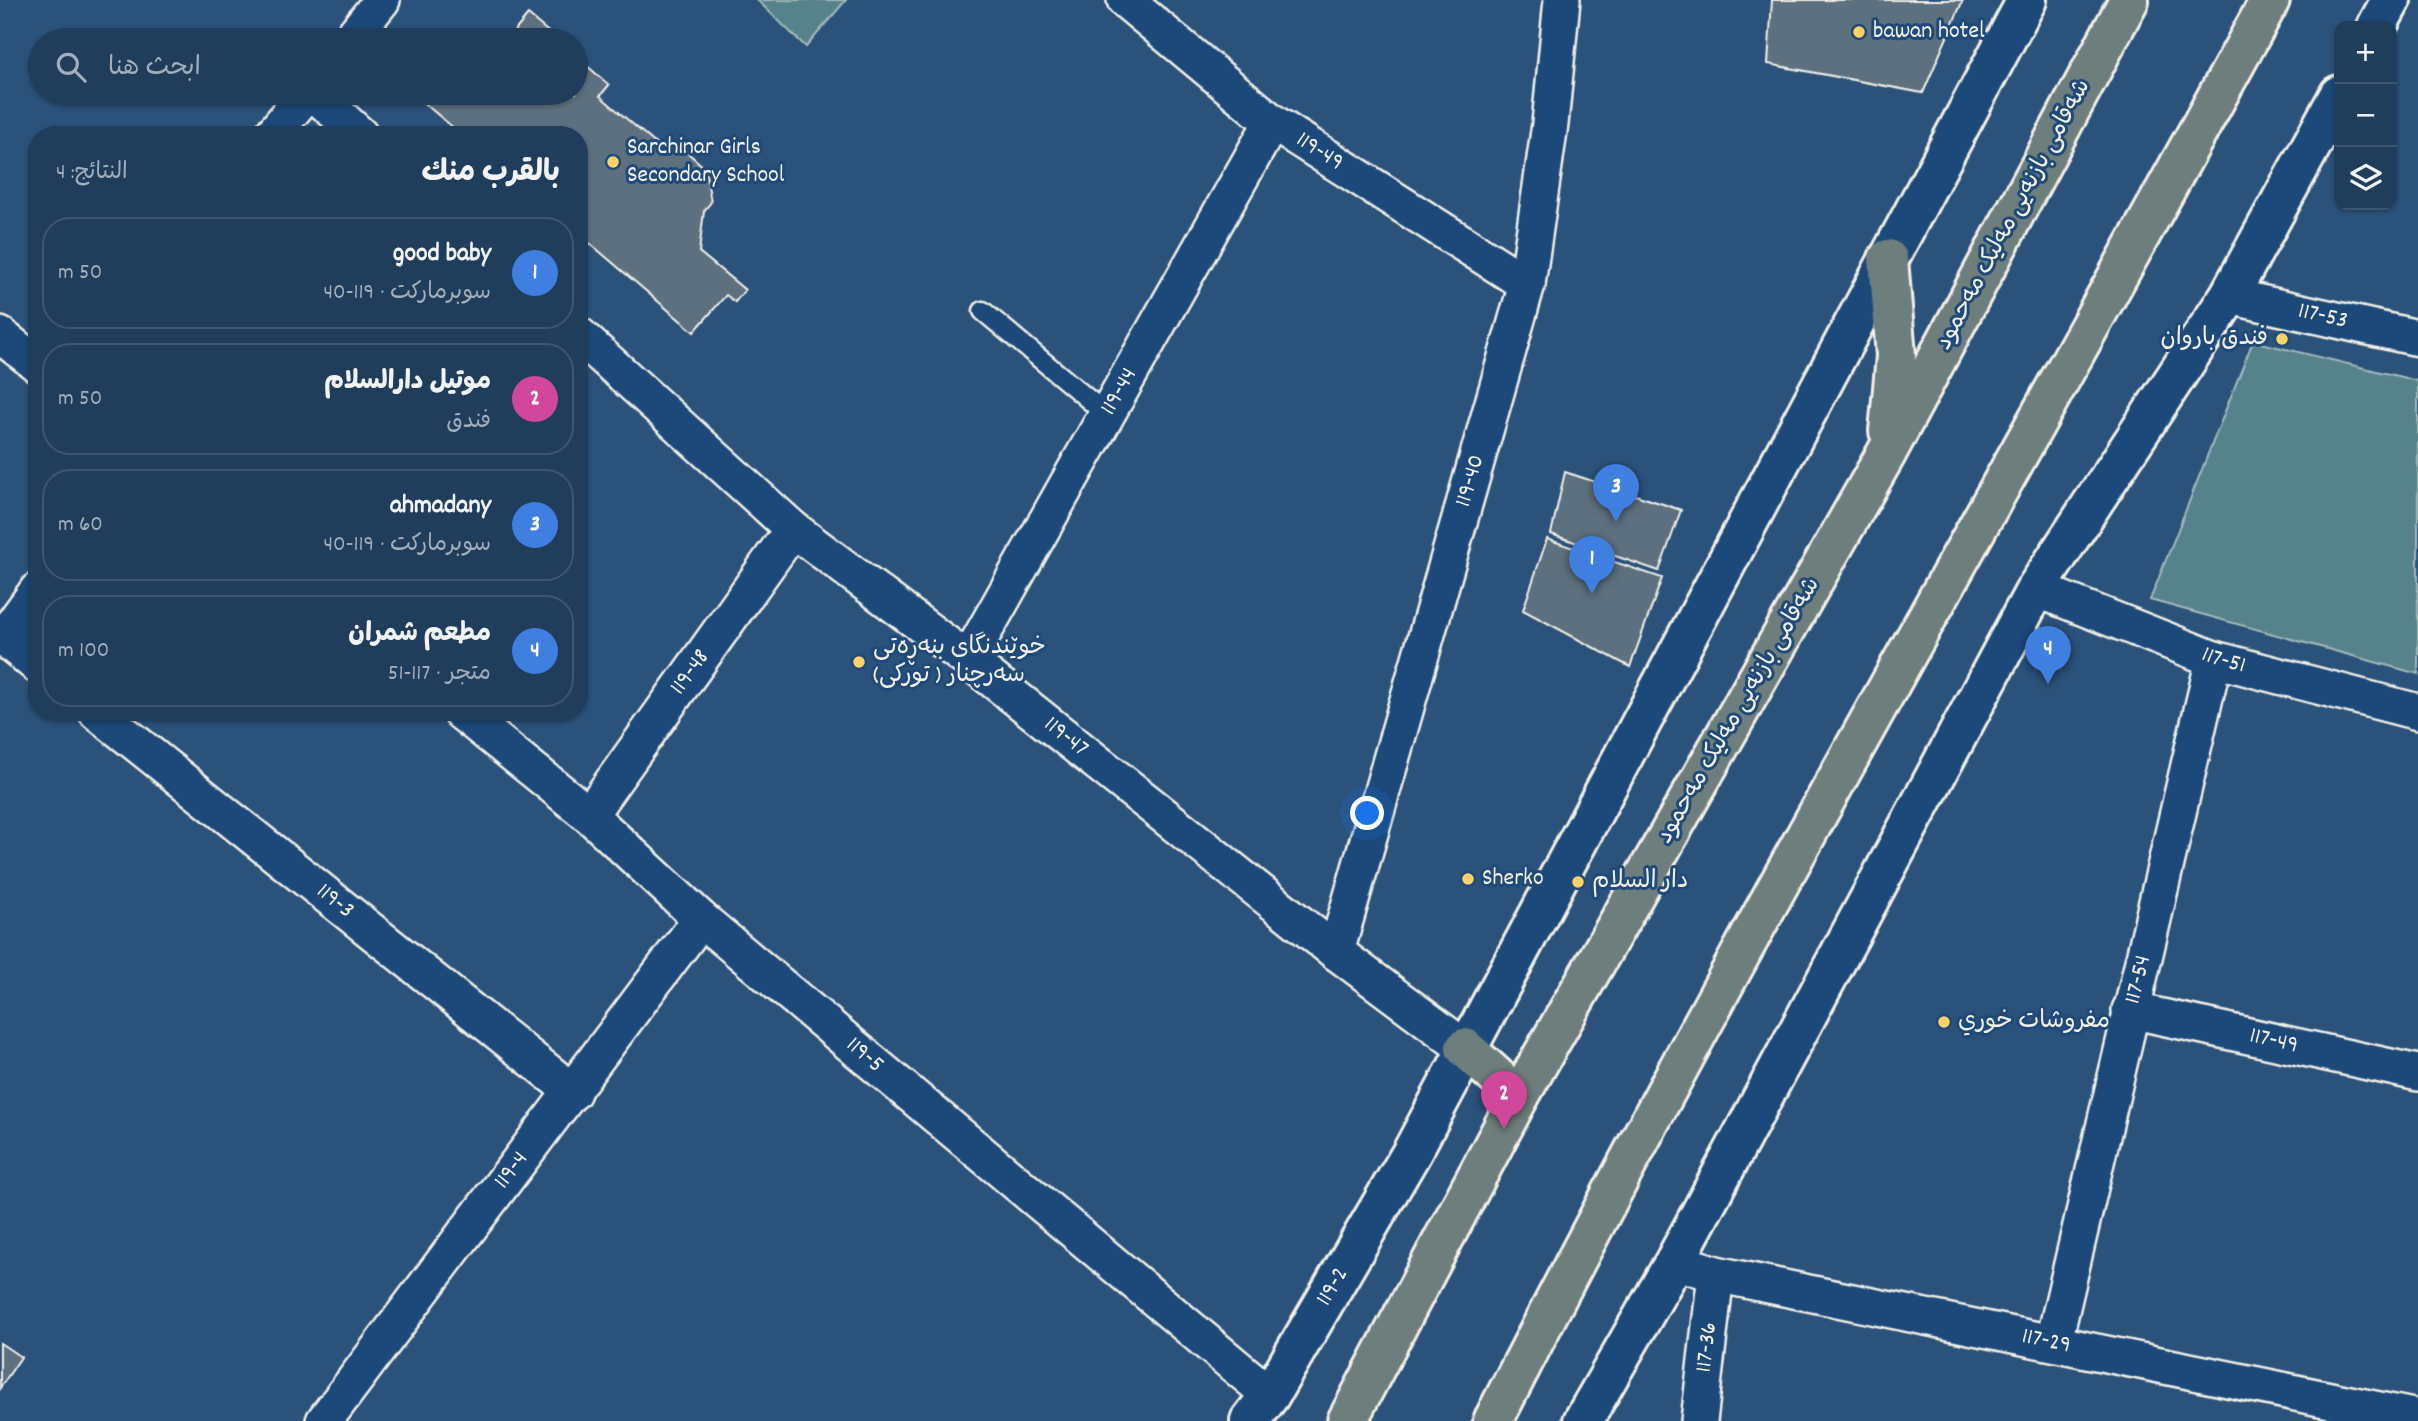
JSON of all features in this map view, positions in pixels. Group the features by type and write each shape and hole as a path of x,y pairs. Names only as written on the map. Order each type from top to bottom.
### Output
{"highway":[{"name":"شەقامی بازنەیی مەلیک مەحمود","path":"1347,1421 1519,1097 1886,454 2129,0"},
{"path":"1493,1421 1591,1227 2119,278 2270,0"},
{"path":"1886,454 1896,356 1888,259"},
{"path":"1465,1048 1519,1097"}],"main road":[{"name":"119-2","path":"1260,1408 1412,1152 1465,1048 2026,0"},
{"path":"2380,21 2391,0"},
{"path":"1583,1421 1675,1261 2036,589 2229,296 2334,104"}],"street":[{"path":"360,28 382,0"},
{"name":"119-49","path":"1125,0 1272,122 1527,284"},
{"name":"119-40","path":"1336,952 1527,284 1545,162 1562,0"},
{"path":"280,126 297,105"},
{"path":"327,105 350,126"},
{"name":"119-44","path":"968,660 1272,122"},
{"name":"117-53","path":"2229,296 2418,338"},
{"path":"0,335 28,357"},
{"name":"119-47","path":"588,343 793,529 968,660 1336,952 1465,1048"},
{"name":"119-48","path":"589,815 793,529"},
{"name":"117-51","path":"2036,589 2214,659 2418,712"},
{"path":"28,602 1,637 28,657"},
{"name":"117-54","path":"2054,1341 2214,659"},
{"name":"119-3","path":"108,721 573,1092"},
{"name":"119-5","path":"472,721 589,815 701,919 1260,1408"},
{"name":"119-4","path":"324,1421 701,919"},
{"name":"117-49","path":"2130,1010 2418,1073"},
{"name":"117-29","path":"1675,1261 1716,1274 2054,1341 2418,1418"},
{"name":"117-36","path":"1699,1421 1716,1274"}],"lane":[{"path":"983,311 1106,414"}],"green space":[{"path":"757,0 846,0 806,47"},
{"path":"2253,341 2418,381 2418,674 2150,600"}],"building":[{"name":"bawan hotel","path":"1772,0 1963,0 1923,93 1768,64"},
{"path":"528,15 544,28 517,28"},
{"path":"588,67 609,85 600,96 657,145 680,146 705,168 711,202 704,211 699,252 745,290 735,302 726,295 694,332 588,242 588,126 451,126 426,105 588,105"},
{"path":"1565,472 1681,510 1659,571 1551,534"},
{"path":"1547,539 1662,578 1630,667 1523,610"},
{"path":"0,1343 21,1357 0,1388"}],"place":[{"name":"bawan hotel","path":"1859,32"},
{"name":"Sarchinar Girls Secondary School","path":"613,162"},
{"name":"فندق باروان","path":"2282,339"},
{"name":"ahmadany","path":"1616,522"},
{"name":"good baby","path":"1592,594"},
{"name":"خوێندنگای بنەڕەتی سەرچنار ( تورکی)","path":"859,662"},
{"name":"مطعم شمران","path":"2048,684"},
{"name":"Sherko","path":"1468,879"},
{"name":"دار السلام","path":"1578,882"},
{"name":"مفروشات خوري","path":"1944,1022"},
{"name":"موتيل دارالسلام","path":"1504,1129"}]}
